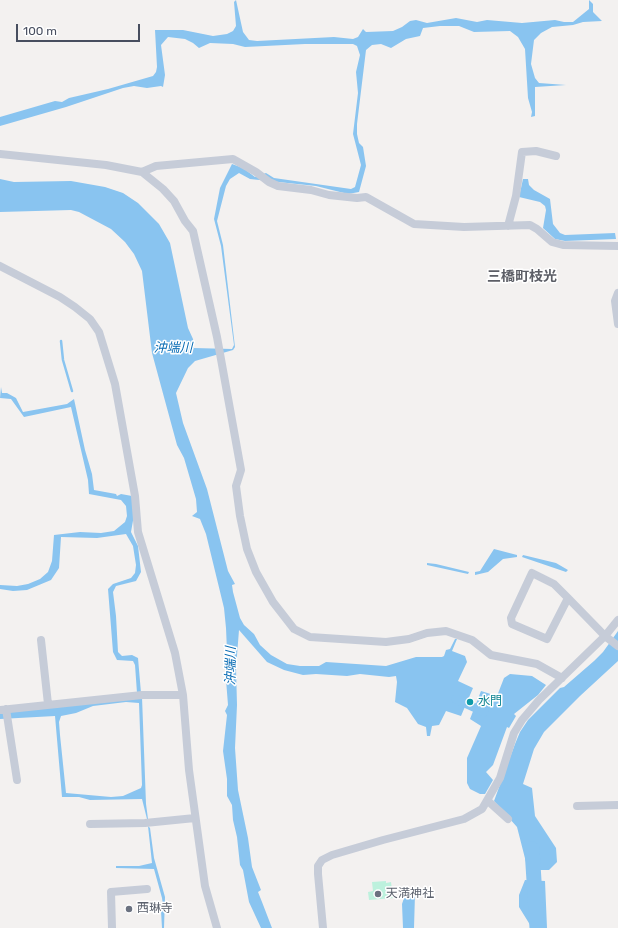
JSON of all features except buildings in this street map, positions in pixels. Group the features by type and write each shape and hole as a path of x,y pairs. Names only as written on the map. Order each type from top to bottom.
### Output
{"street":[{"path":"508,226 516,196 522,152 536,151 556,156"},
{"path":"0,154 106,165 142,172 163,189 174,201 185,221 194,231 217,338 241,470 236,486 240,516 247,549 256,572 273,602 294,629 310,636 386,642 427,633 446,631 472,640 491,655 537,664 562,678"},
{"path":"142,172 156,166 233,159 269,182 278,186 311,190 329,195 357,198 366,197 414,224 464,227 530,226 537,229 552,242 563,245 618,246"},
{"path":"0,266 60,297 76,307 90,319 99,332 115,384 135,496 138,532 175,653 183,695 189,770 205,886 217,928"},
{"path":"618,293 615,301 618,324"},
{"path":"568,598 547,639 512,624 511,618 532,573 554,584 568,598 605,636 618,646"},
{"path":"323,928 318,874 318,866 322,860 332,855 464,819 482,809 500,778 514,733 529,712 605,636 618,620"},
{"path":"41,640 48,704"},
{"path":"17,780 5,713 48,704 139,695 183,695"},
{"path":"488,801 508,819"},
{"path":"577,806 618,805"},
{"path":"90,824 148,822 195,818"},
{"path":"112,928 111,892 147,889"}],"green space":[{"path":"386,881 386,883 391,882 393,898 369,900 368,892 373,891 372,882"}],"water":[{"name":"沖端川","path":"236,0 243,32 249,40 257,41 334,37 353,39 358,37 363,29 366,32 393,31 410,21 416,20 427,23 456,18 477,22 487,20 522,23 555,20 573,22 589,9 589,0 593,4 593,12 602,21 583,22 573,25 552,27 541,33 534,40 531,64 535,78 539,83 566,85 535,87 535,116 531,117 532,112 528,98 525,49 518,37 510,31 474,32 459,26 440,26 423,28 420,36 406,39 391,48 381,44 372,45 366,50 357,124 357,134 359,143 363,147 366,166 359,192 348,194 316,186 250,179 239,173 230,179 226,186 217,221 223,245 235,347 233,350 195,361 188,368 176,393 183,423 207,489 228,571 235,584 232,585 233,592 240,618 244,625 254,634 260,645 271,655 287,664 300,666 319,666 326,662 386,666 416,657 442,657 444,656 446,650 450,649 455,639 457,639 452,651 465,656 467,662 458,681 473,688 461,716 446,711 439,725 432,726 430,736 427,736 426,727 418,724 407,708 395,702 397,682 396,676 389,677 360,674 347,676 316,674 303,675 284,670 267,662 239,630 236,668 237,705 235,748 238,790 248,838 252,867 261,890 258,892 272,928 261,928 249,902 243,870 240,865 232,805 227,796 227,779 223,751 227,715 225,711 228,705 225,667 227,651 224,608 206,534 200,519 192,516 197,512 196,499 184,458 177,445 152,353 142,271 134,254 125,242 111,229 79,212 71,210 0,212 0,179 14,182 71,181 105,187 123,193 138,203 159,224 170,243 188,328 193,339 194,348 232,349 234,345 221,246 214,219 220,188 232,164 243,168 255,177 266,173 274,178 351,189 355,187 361,165 353,134 358,93 356,72 360,55 357,46 353,44 305,44 245,47 233,44 210,43 199,48 185,39 168,37 161,45 165,75 163,87 147,88 134,86 123,88 66,107 0,126 0,117 55,101 62,102 69,98 153,76 157,67 155,30 183,30 213,36 227,34 233,31 236,26 234,2"},
{"path":"523,179 528,179 529,185 534,190 550,199 553,224 560,233 565,235 615,233 616,239 565,241 555,239 543,228 546,210 545,206 540,202 519,197"},
{"path":"1,387 2,393 7,393 16,398 23,412 67,404 74,399 85,450 92,474 94,490 116,494 117,496 121,494 132,496 134,515 131,532 138,546 141,572 136,581 116,586 113,592 118,652 122,656 132,655 138,658 141,693 137,693 135,665 133,661 117,660 113,652 108,589 113,584 131,578 135,573 136,565 133,546 126,534 97,538 61,537 59,568 51,580 27,590 13,591 0,589 0,585 17,586 28,584 40,579 48,572 52,561 54,535 80,532 101,533 114,531 125,522 127,516 126,506 121,500 89,494 88,480 71,407 24,417 11,399 0,398"},
{"path":"494,549 517,555 517,557 503,559 488,572 475,575 475,572 480,571"},
{"path":"523,555 556,563 568,570 566,572 522,557"},
{"path":"427,563 469,572 468,574 427,565"},
{"path":"618,631 618,661 544,732 534,749 523,784 532,788 535,816 556,848 557,862 549,870 528,870 517,827 494,801 515,744 520,732 528,720 560,688 564,687 594,661 603,652"},
{"path":"510,674 532,676 546,685 538,695 514,714 516,716 509,728 507,727 493,765 486,772 493,780 485,794 480,794 470,789 467,783 467,758 481,726 470,719 481,691 497,696 504,678"},
{"path":"142,697 146,804 148,819 142,799 90,800 79,797 62,797 55,716 0,719 0,712","holes":["126,702 139,703 141,788 123,796 111,797 66,793 59,722 61,716 76,713 93,706"]},
{"path":"148,826 150,828 154,858 165,897 164,928 162,928 162,898 154,869 116,868 116,866 139,866 152,863"},
{"path":"525,880 545,881 547,928 532,928 519,907 519,895"},
{"path":"415,894 414,928 403,928 402,904 405,895"}],"waterway":[{"path":"61,341 63,360 72,391"},
{"path":"456,699 484,712"},
{"path":"532,849 537,928"}],"place":[{"name":"水門","path":"470,702"},
{"name":"天満神社","path":"378,894"},
{"name":"西琳寺","path":"129,909"}],"district":[{"name":"三橋町枝光","path":"522,277"}]}
